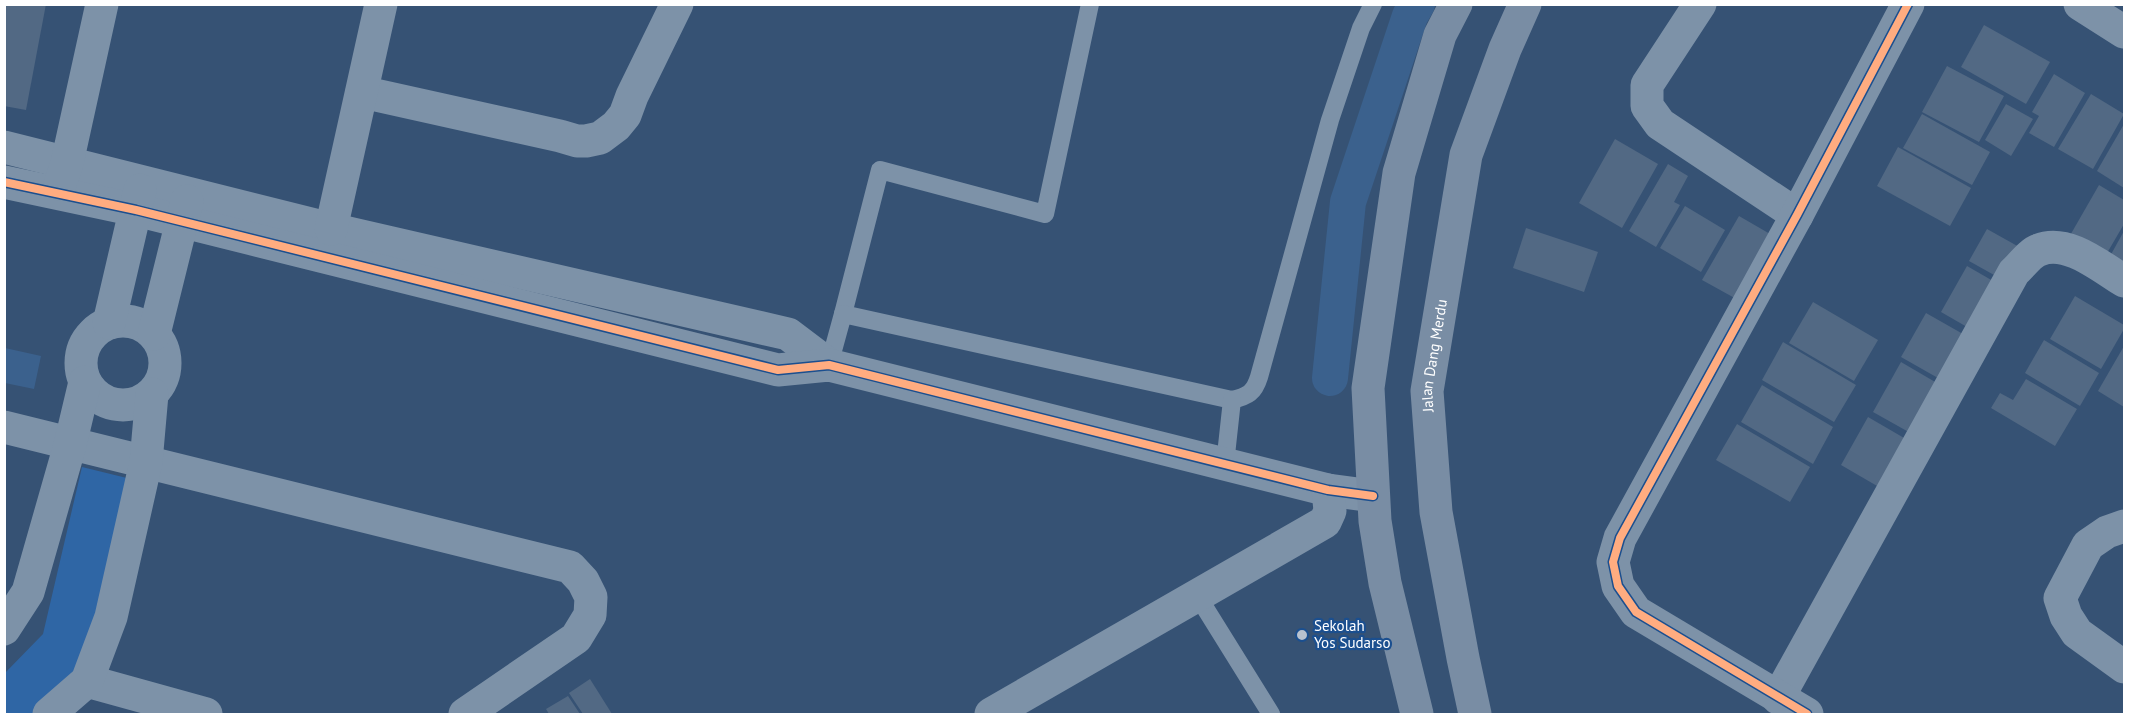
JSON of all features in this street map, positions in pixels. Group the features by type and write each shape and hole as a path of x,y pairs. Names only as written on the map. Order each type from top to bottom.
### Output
{"main road":[{"path":"1417,714 1385,583 1373,496 1368,388 1399,173 1440,35 1456,4"},
{"name":"Jalan Dang Merdu","path":"1475,714 1436,512 1426,391 1466,155 1505,49 1525,4"}],"street":[{"path":"57,194 67,163 102,4"},
{"path":"331,229 381,4"},
{"path":"362,92 577,141 600,138 616,126 625,115 677,4"},
{"path":"1700,4 1647,85 1647,106 1660,124 1797,215"},
{"path":"1807,714 1636,612 1618,586 1613,562 1620,538 1797,215 1908,4"},
{"path":"2080,4 2124,32"},
{"path":"4,147 67,163 139,196 778,370 829,365 1328,490 1373,496"},
{"path":"4,182 57,194 139,196"},
{"path":"109,323 139,196"},
{"path":"185,208 331,229 788,334 829,365"},
{"path":"154,334 185,208"},
{"path":"1778,698 2014,272 2037,250 2060,247 2084,257 2124,281"},
{"path":"131,321 143,325 154,334 163,351 165,371 161,384 141,402 115,405 103,401 92,393 85,382 81,369 81,355 85,343 94,332 109,323 131,321"},
{"path":"4,629 28,592 70,445 85,382"},
{"path":"49,714 87,681 111,617 146,462 152,394"},
{"path":"4,428 570,567 583,582 591,597 590,615 576,638 465,714"},
{"path":"992,714 1325,522 1330,511 1328,490"},
{"path":"2124,526 2107,532 2088,545 2060,598 2066,616 2077,633 2124,667"},
{"path":"87,681 206,714"}],"lane":[{"path":"829,365 880,171 1045,214 1090,4"},
{"path":"843,314 1232,400 1248,396 1257,383 1330,120 1361,28 1373,4"},
{"path":"1225,464 1232,400"},
{"path":"1197,595 1271,714"}],"shaded area":[{"path":"5,348 41,356 34,389 5,383"},
{"path":"82,467 135,480 85,687 43,714 5,714 5,673 43,634"}],"building":[{"path":"4,4 46,4 26,110 4,106"},
{"path":"1984,25 2050,62 2026,104 1961,67"},
{"path":"1947,66 2004,96 1979,142 1922,112"},
{"path":"2054,74 2085,93 2054,147 2029,133 2039,116 2032,112"},
{"path":"2091,94 2124,114 2093,169 2058,149"},
{"path":"2006,104 2033,119 2011,156 1985,140"},
{"path":"1922,114 1990,152 1972,185 1903,148"},
{"path":"2124,124 2124,188 2097,171"},
{"path":"1615,139 1658,164 1622,228 1579,203"},
{"path":"1898,147 1971,188 1950,226 1877,186"},
{"path":"1668,164 1688,176 1674,202 1680,205 1656,247 1629,231"},
{"path":"2099,185 2124,200 2124,224 2103,260 2068,239"},
{"path":"1685,206 1725,230 1701,272 1660,248"},
{"path":"1739,216 1777,238 1740,301 1702,280"},
{"path":"1526,228 1598,252 1584,292 1513,268"},
{"path":"1987,229 2021,248 2003,280 1969,261"},
{"path":"2124,231 2124,268 2109,258"},
{"path":"1967,266 2000,285 1974,331 1941,312"},
{"path":"2075,296 2124,325 2124,329 2101,369 2050,339"},
{"path":"1813,302 1878,340 1854,381 1789,343"},
{"path":"1926,313 1970,338 1945,382 1901,357"},
{"path":"2044,340 2099,373 2080,406 2025,373"},
{"path":"1783,342 1856,385 1834,422 1762,380"},
{"path":"2124,346 2124,407 2098,391"},
{"path":"1901,362 1942,386 1914,435 1873,412"},
{"path":"2026,379 2077,409 2055,446 1991,408 2000,393 2013,400"},
{"path":"1762,385 1833,427 1813,464 1741,422"},
{"path":"1868,417 1911,442 1884,490 1841,465"},
{"path":"1737,424 1810,467 1790,502 1716,460"},
{"path":"590,679 612,714 583,714 569,693"},
{"path":"568,696 580,714 549,714 546,709"}],"waterway":[{"path":"1330,378 1348,202 1410,16 1417,4"}],"cycle path":[{"path":"1807,714 1636,612 1618,586 1613,562 1620,538 1797,215 1908,4"},
{"path":"4,182 136,210 778,370 829,365 1328,490 1373,496"}],"place":[{"name":"Sekolah Yos Sudarso","path":"1302,635"}]}
